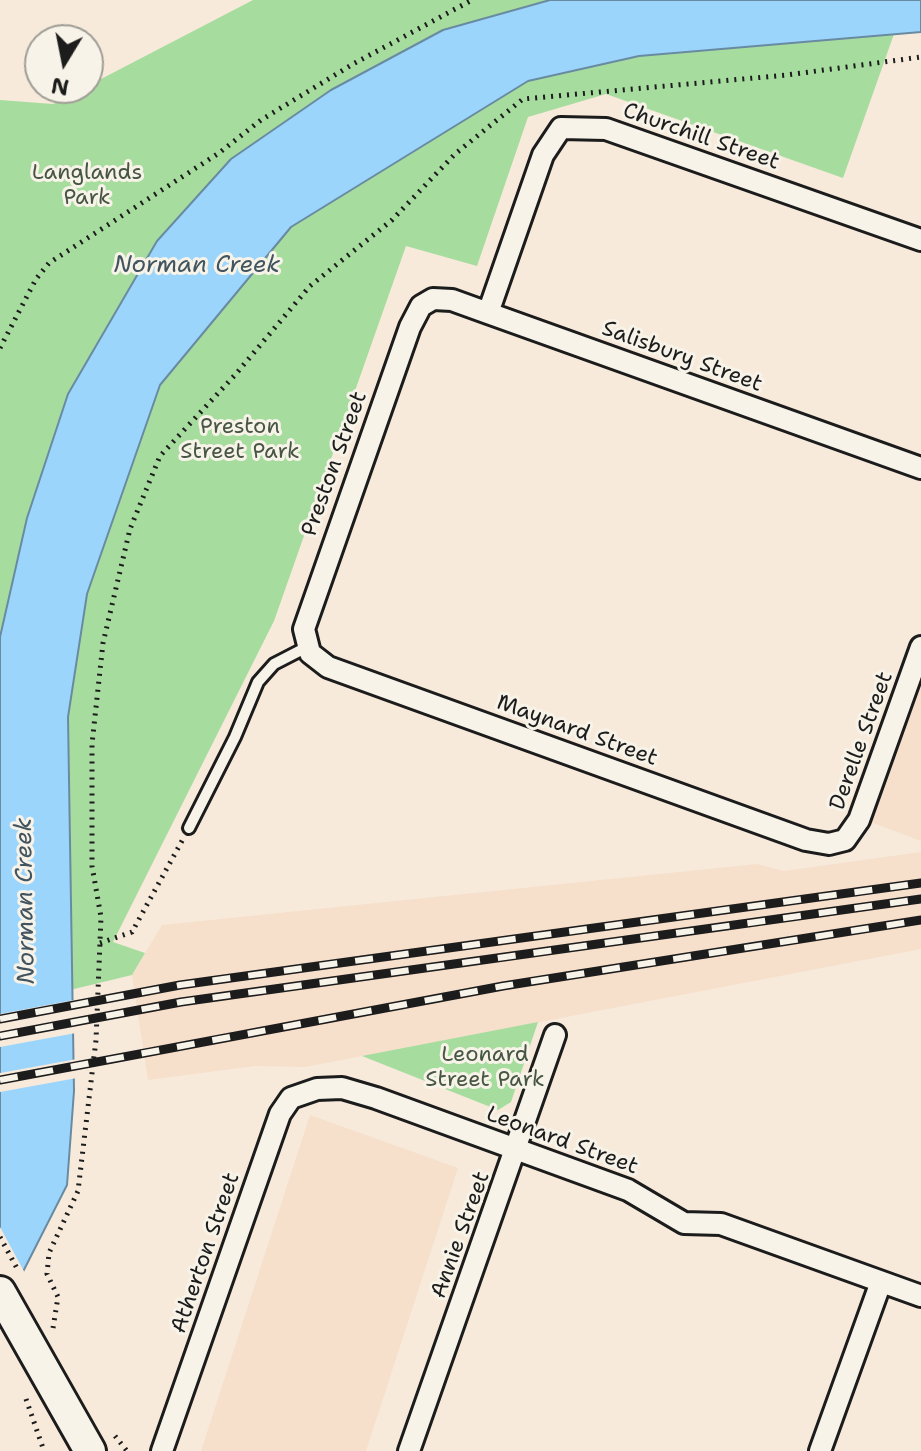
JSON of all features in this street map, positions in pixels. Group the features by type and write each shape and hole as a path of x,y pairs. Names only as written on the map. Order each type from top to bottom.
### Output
{"street":[{"name":"Churchill Street","path":"488,313 543,155 561,128 606,129 921,240"},
{"name":"Salisbury Street","path":"426,301 452,300 921,468"},
{"name":"Preston Street","path":"307,647 306,614 410,327 426,301"},
{"name":"Maynard Street","path":"307,647 318,661 358,678 806,840 838,843"},
{"name":"Derelle Street","path":"838,843 850,835 859,820 921,647"},
{"name":"Annie Street","path":"409,1451 555,1035"},
{"name":"Leonard Street","path":"317,1089 328,1087 359,1093 639,1195 684,1223 721,1224 921,1296"},
{"name":"Atherton Street","path":"162,1451 280,1114 291,1098 317,1089"},
{"path":"820,1451 881,1282"},
{"path":"0,1292 90,1451"}],"lane":[{"path":"189,828 258,682 274,664 307,647"}],"path":[{"path":"0,348 36,279 49,263 219,153 272,114 353,64 472,0"},
{"path":"53,1333 58,1297 47,1274 49,1253 78,1191 96,1040 101,917 92,866 92,744 103,643 130,529 160,456 235,375 310,286 392,220 455,154 523,99 787,75 921,57"},
{"path":"100,943 132,932 189,828"}],"shaded area":[{"path":"921,684 921,841 870,822"},
{"path":"921,852 921,949 305,1067 255,1066 148,1080 132,975 162,925 757,864 784,871"},
{"path":"310,1115 458,1168 366,1451 201,1451"}],"green space":[{"name":"Langlands Park","path":"253,0 550,0 443,30 231,159 157,240 68,394 27,518 0,637 0,100 24,104 104,104 104,77"},
{"name":"Preston Street Park","path":"894,34 843,178 606,94 528,117 477,266 406,246 274,621 113,942 145,953 132,975 70,990 68,717 87,594 160,385 290,227 528,81 639,56"},
{"name":"Leonard Street Park","path":"538,1022 511,1102 498,1110 362,1056"}],"water":[{"name":"Norman Creek","path":"550,0 921,0 921,32 639,56 528,81 291,227 160,385 87,594 68,717 74,1091 67,1185 0,1317 0,637 27,518 68,394 157,241 231,159 331,90 443,30"}],"pier":[{"path":"74,1000 76,1033 0,1047 0,1014"},
{"path":"77,1059 77,1078 0,1092 0,1073"},
{"path":"0,1227 26,1275 0,1321"}],"railway":[{"path":"0,1019 180,985 921,883"},
{"path":"0,1036 181,1002 921,899"},
{"path":"0,1080 503,986 921,920"}]}
